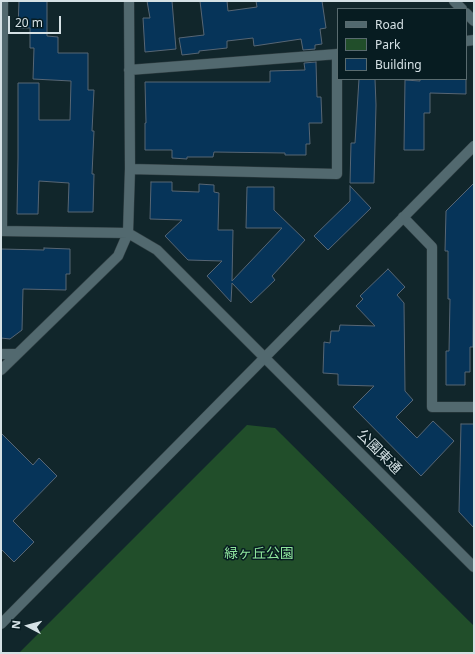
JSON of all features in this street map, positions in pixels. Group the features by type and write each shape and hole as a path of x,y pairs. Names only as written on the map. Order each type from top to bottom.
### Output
{"street":[{"path":"3,1 1,231 128,233"},
{"path":"1,370 118,256 128,233 130,169 129,1"},
{"path":"129,70 337,54"},
{"path":"130,169 337,174 338,80"},
{"path":"1,624 474,146"},
{"path":"403,217 432,247 432,407 474,407"},
{"name":"公園東通","path":"128,233 157,250 474,567"},
{"path":"1,354 17,354"}],"green space":[{"name":"緑ヶ丘公園","path":"247,425 275,428 474,626 474,653 19,653"}],"building":[{"path":"19,1 47,1 47,36 58,37 58,53 88,53 88,90 94,90 92,131 94,131 92,174 94,174 93,212 68,212 69,183 39,181 38,214 17,214 18,83 39,83 39,120 70,120 71,81 33,79 34,48 30,48 30,28 18,28"},
{"path":"147,1 172,1 176,49 145,52 143,18 150,18"},
{"path":"200,1 227,1 228,11 257,7 256,1 322,1 326,28 320,29 322,44 315,45 315,49 303,50 301,39 254,46 253,38 227,41 227,48 199,51 199,53 182,55 179,38 204,35"},
{"path":"316,62 317,97 321,97 322,123 309,123 310,144 306,144 306,155 285,155 285,153 214,152 213,157 187,157 187,159 172,158 172,150 145,150 145,82 270,82 270,71 305,70 304,63"},
{"path":"359,80 375,80 376,105 374,183 350,183 351,143 355,143"},
{"path":"405,80 466,80 466,94 430,93 430,113 424,113 424,150 404,150"},
{"path":"151,182 172,182 172,191 199,192 199,184 214,185 214,192 219,193 218,230 233,230 232,281 282,228 246,228 247,187 274,187 274,210 305,240 272,276 275,280 251,303 232,283 231,302 207,276 222,261 188,260 165,236 182,220 150,219"},
{"path":"474,183 473,347 470,347 470,372 465,372 465,385 446,385 446,351 449,351 450,299 448,299 448,251 445,251 446,211"},
{"path":"350,186 371,208 328,250 314,236 350,201"},
{"path":"44,248 70,249 70,274 66,274 66,290 23,289 22,330 10,339 1,338 1,249 44,250"},
{"path":"388,269 405,287 397,295 404,303 405,391 413,400 396,417 417,438 433,421 454,441 421,476 353,407 374,386 338,385 338,374 323,373 324,342 330,343 331,331 339,331 340,325 375,326 356,306 363,299 360,296"},
{"path":"461,424 474,424 474,528 459,512"},
{"path":"1,433 33,465 39,458 57,476 13,521 34,542 14,562 1,549"}]}
